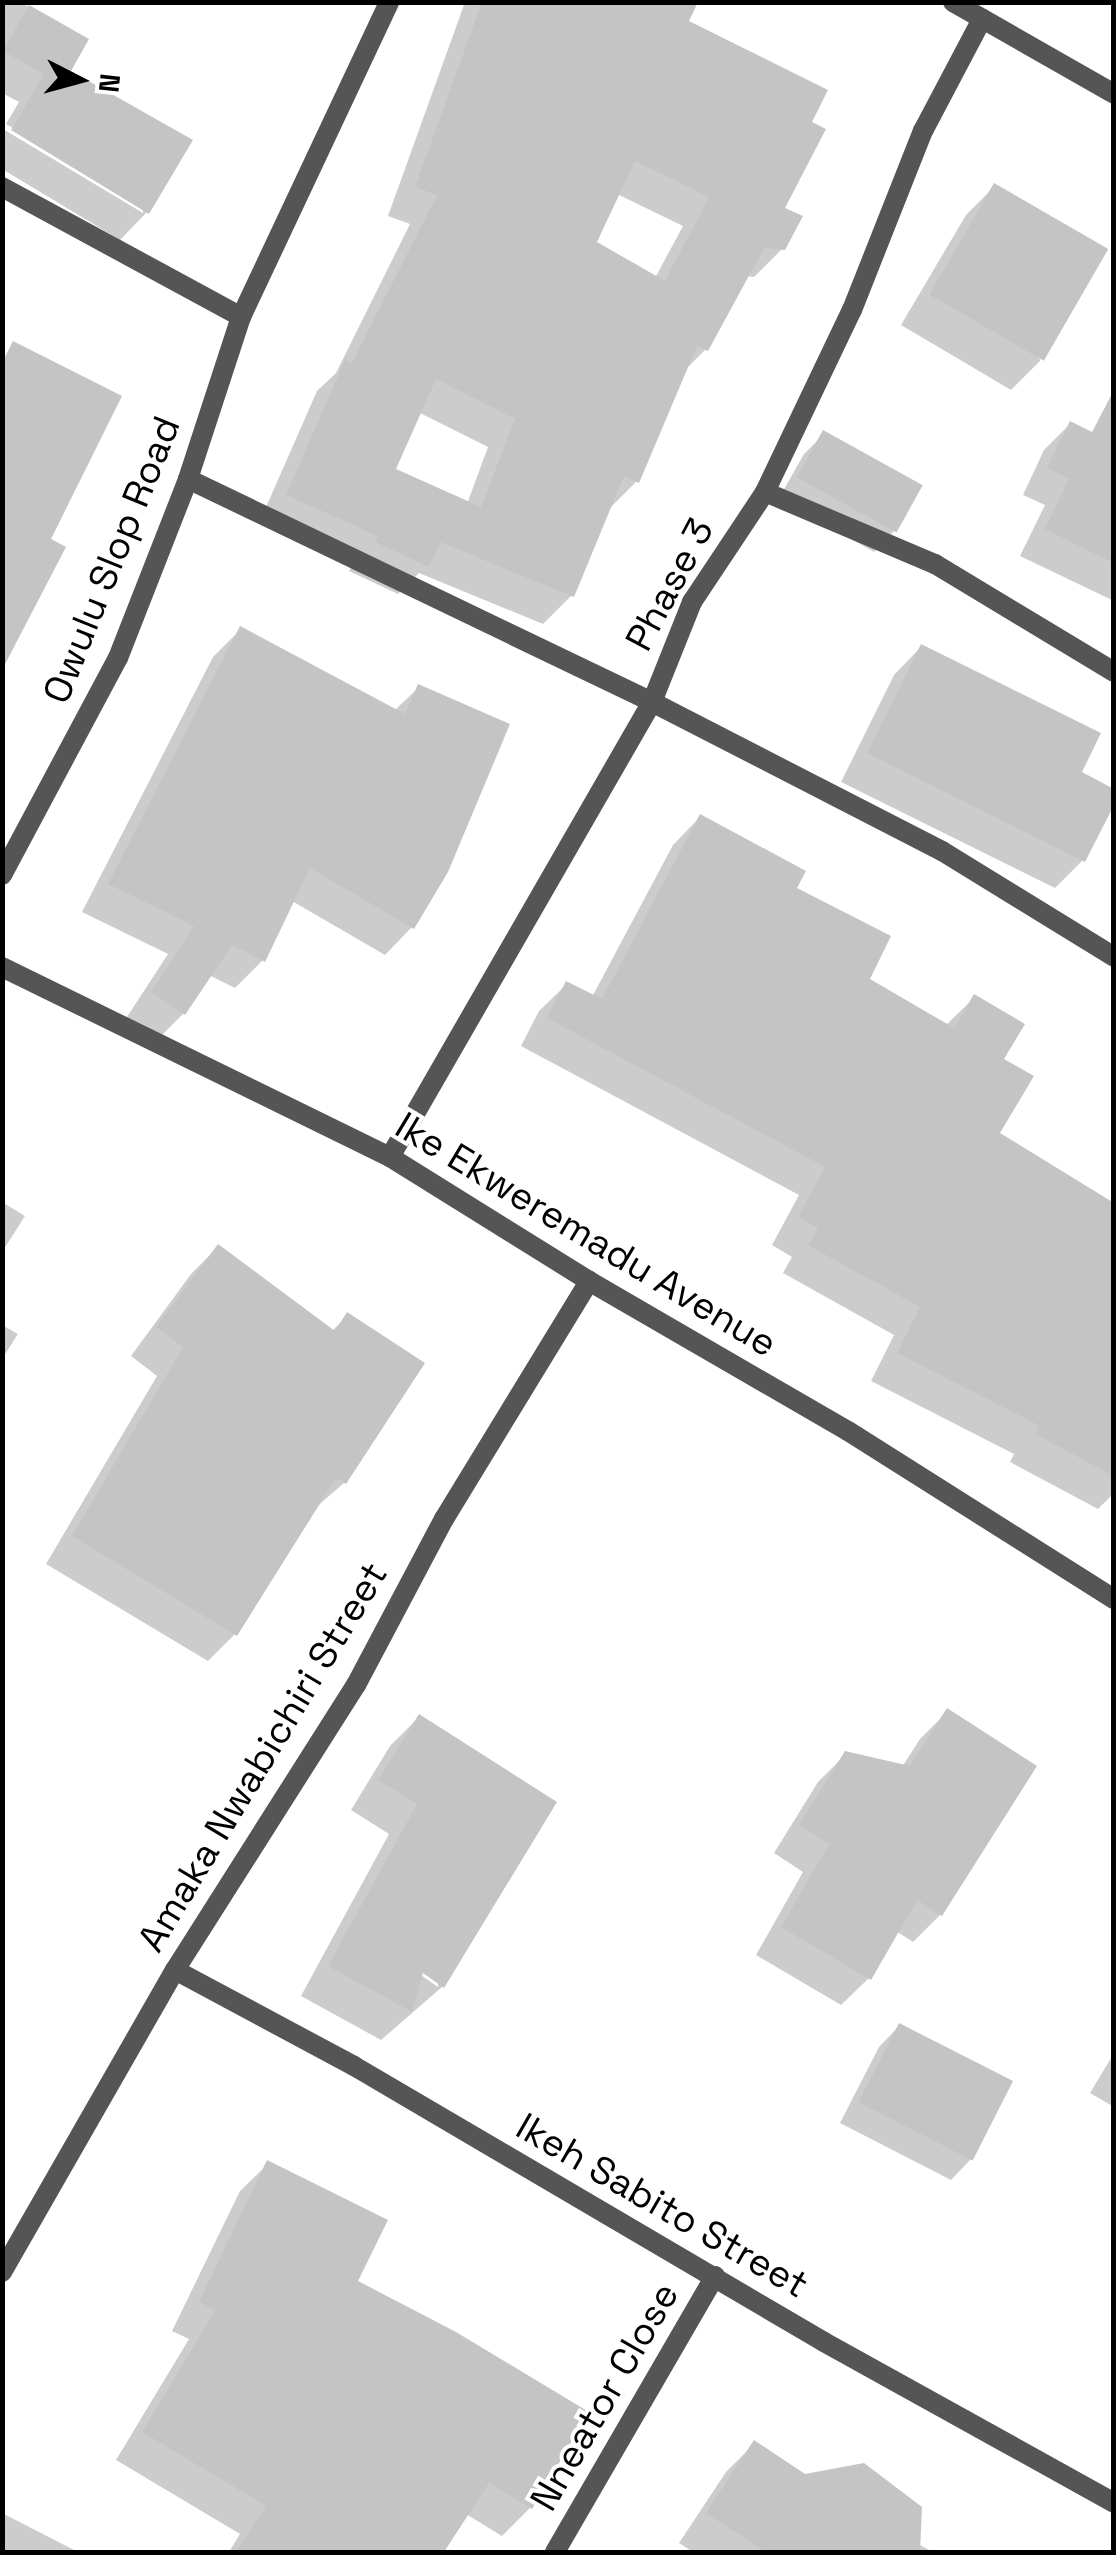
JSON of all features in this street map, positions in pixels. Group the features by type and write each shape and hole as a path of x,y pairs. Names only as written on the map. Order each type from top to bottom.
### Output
{"street":[{"name":"Owulu Slop Road","path":"2,875 118,658 188,479 241,317 389,2"},
{"path":"952,2 1114,94"},
{"name":"Phase 3","path":"982,19 923,131 852,310 765,492 692,602 652,702 942,852 1114,957"},
{"path":"2,187 241,317"},
{"path":"188,479 652,702 390,1157"},
{"path":"765,492 934,564 1114,672"},
{"name":"Ike Ekweremadu Avenue","path":"2,966 390,1157 588,1281 848,1431 1114,1599"},
{"name":"Amaka Nwabichiri Street","path":"2,2272 175,1970 356,1685 444,1518 588,1281"},
{"name":"Ikeh Sabito Street","path":"175,1970 354,2066 824,2342 1114,2503"},
{"name":"Nneator Close","path":"555,2552 716,2276"}],"building":[{"path":"482,2 698,2 689,21 828,90 812,122 826,129 785,208 803,216 785,250 764,248 708,351 697,346 639,483 624,476 574,597 440,542 429,567 375,542 378,536 286,495 345,360 352,363 437,195 415,187","holes":["635,161 709,197 665,281 597,242","436,379 515,419 481,507 396,469"]},
{"path":"29,5 89,39 71,71 193,140 149,214 11,130 44,74 3,51"},
{"path":"994,183 1108,249 1044,361 930,295"},
{"path":"13,341 122,396 51,539 66,547 2,670 2,363"},
{"path":"1114,390 1114,563 1045,529 1069,479 1047,468 1070,421 1092,432"},
{"path":"823,430 923,485 897,532 797,477"},
{"path":"240,626 405,714 418,684 510,724 448,872 414,929 310,868 265,962 232,945 185,1015 151,992 194,926 108,884"},
{"path":"921,644 1101,733 1082,772 1114,789 1114,805 1085,862 867,753"},
{"path":"700,814 806,871 797,888 891,936 870,979 954,1028 974,994 1025,1024 1004,1059 1034,1076 1000,1133 1114,1203 1114,1476 1035,1434 1040,1426 897,1353 920,1307 808,1245 818,1228 798,1217 825,1167 547,1018 566,981 602,999"},
{"path":"218,1244 335,1331 347,1312 425,1363 346,1484 336,1478 237,1636 72,1536 183,1347 156,1327"},
{"path":"947,1708 1037,1766 942,1916 917,1900 871,1980 781,1927 829,1844 799,1825 845,1751 910,1766"},
{"path":"419,1714 557,1802 444,1988 423,1973 412,2012 328,1966 417,1804 378,1780"},
{"path":"899,2023 1013,2081 973,2160 859,2102"},
{"path":"267,2160 388,2220 358,2281 456,2332 589,2412 532,2509 489,2483 444,2552 236,2552 266,2506 142,2432 215,2310 199,2302"},
{"path":"754,2440 805,2474 864,2463 922,2507 920,2552 766,2552 706,2513"}]}
